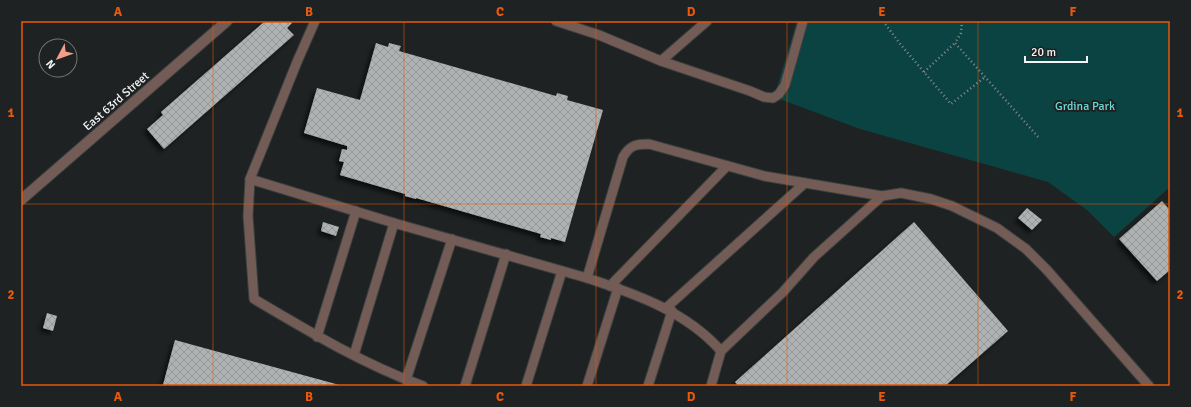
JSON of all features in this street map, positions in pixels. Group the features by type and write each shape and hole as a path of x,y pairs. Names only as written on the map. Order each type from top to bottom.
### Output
{"street":[{"name":"East 63rd Street","path":"21,200 227,21"}],"lane":[{"path":"315,21 250,179 248,216 254,298 317,336 406,380 422,386"},
{"path":"556,21 599,35 661,61 764,97 773,98 779,94 785,85 803,21"},
{"path":"661,61 707,21"},
{"path":"587,278 623,157 628,149 638,144 649,144 764,176 882,196 901,193 918,196 942,202 986,222 1017,242 1047,270 1149,386"},
{"path":"587,386 614,287 727,166"},
{"path":"250,179 394,223 506,254 614,287 669,310 710,338 721,351"},
{"path":"648,386 669,310 805,183"},
{"path":"711,386 721,351 783,292 814,257 882,196"},
{"path":"317,336 356,211"},
{"path":"354,355 394,223"},
{"path":"406,380 452,239"},
{"path":"465,386 506,254"},
{"path":"526,386 562,271"}],"path":[{"path":"883,21 951,104 985,78"},
{"path":"924,72 955,43 961,33 962,21"},
{"path":"955,43 1039,138"}],"green space":[{"name":"Grdina Park","path":"797,21 1170,21 1170,187 1114,237 1087,210 1048,182 860,129 774,97"}],"building":[{"path":"265,21 291,21 292,23 287,28 294,35 164,149 147,129 163,115 161,112"},
{"path":"376,43 388,47 389,43 401,46 399,51 556,96 557,93 568,96 567,100 603,110 565,242 540,237 541,234 405,196 405,194 340,175 344,162 339,161 342,149 347,150 347,146 304,133 317,88 360,100"},
{"path":"1162,201 1170,210 1170,270 1157,281 1119,239"},
{"path":"1027,208 1042,220 1032,230 1018,218"},
{"path":"323,222 339,227 336,236 321,231"},
{"path":"914,222 1008,331 945,386 738,386 735,382"},
{"path":"47,313 57,316 53,331 43,328"},
{"path":"175,340 343,386 163,385"}]}
